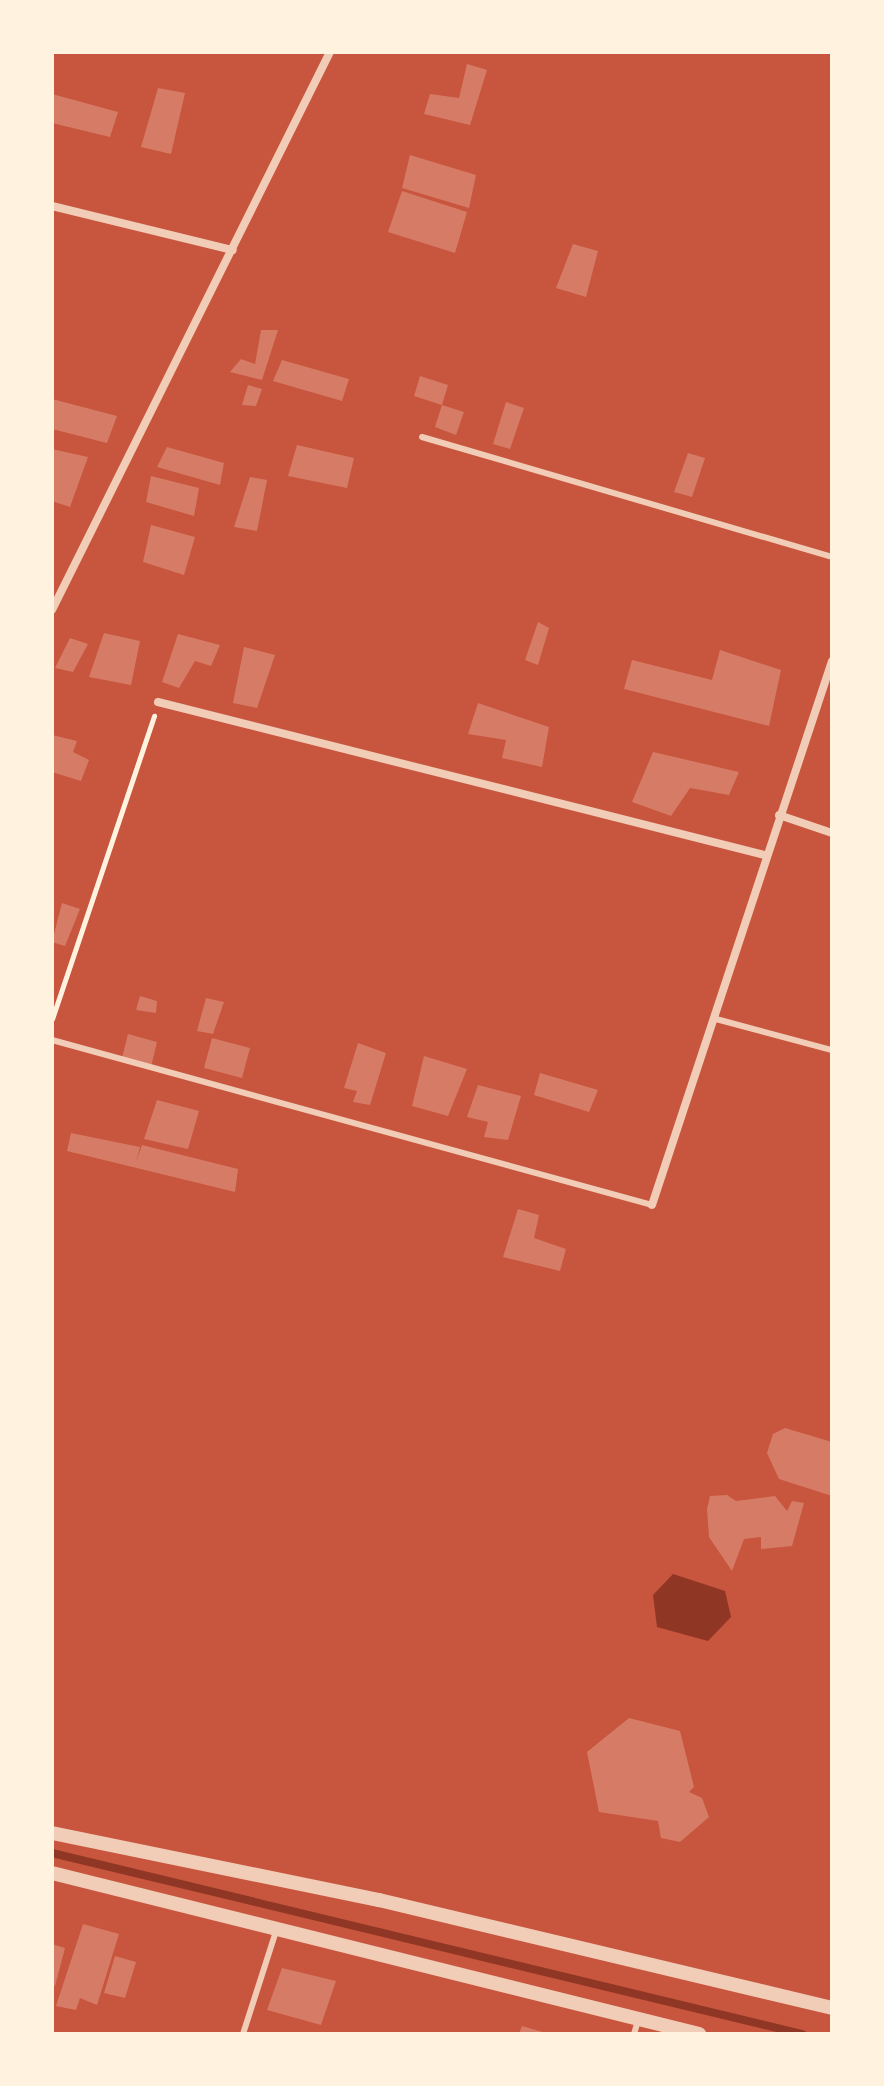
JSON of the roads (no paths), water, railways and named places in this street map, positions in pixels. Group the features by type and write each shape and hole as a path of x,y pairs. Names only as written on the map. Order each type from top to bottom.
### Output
{"street":[{"path":"52,610 330,52"},
{"path":"52,206 233,250"},
{"path":"652,1205 716,1019 765,855 832,661"},
{"path":"158,702 765,855"},
{"path":"779,815 832,833"},
{"path":"52,1833 379,1900 832,2008"},
{"path":"52,1873 699,2034"}],"lane":[{"path":"422,437 832,557"},
{"path":"716,1019 832,1050"},
{"path":"52,1040 652,1205"},
{"path":"243,2034 277,1928"},
{"path":"634,2034 639,2018"}],"waterway":[{"path":"52,1853 802,2034"}]}
